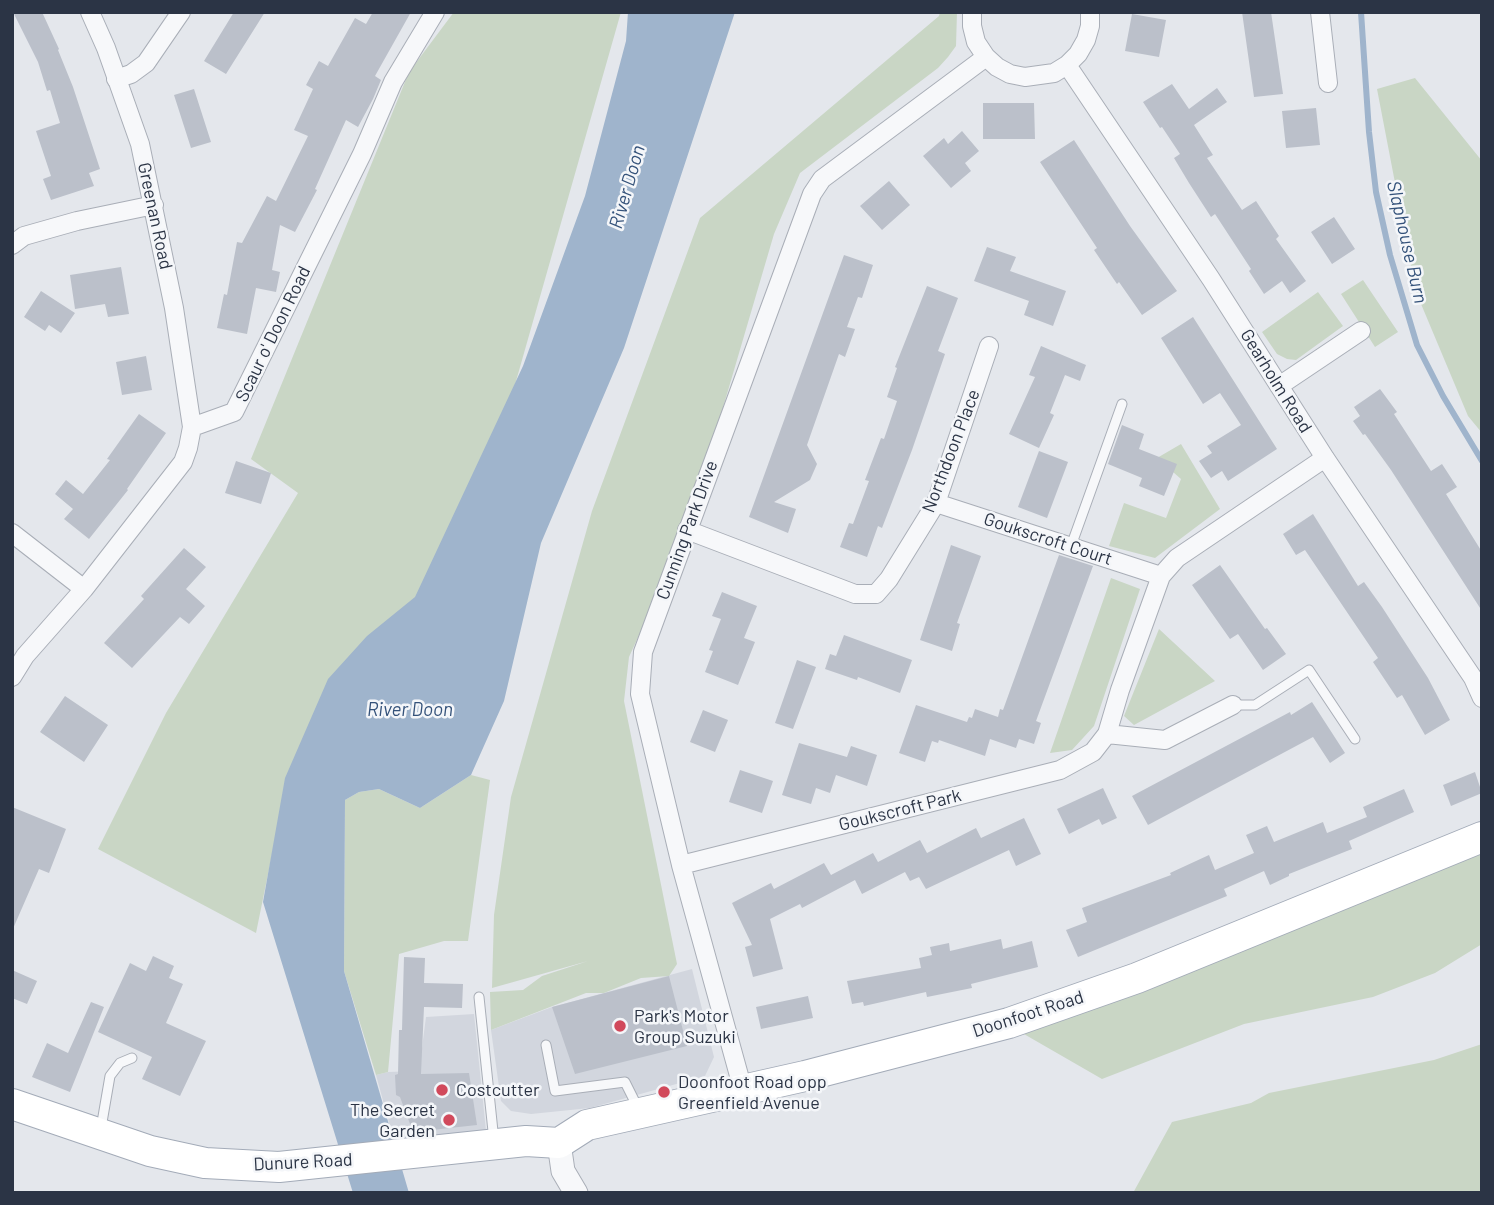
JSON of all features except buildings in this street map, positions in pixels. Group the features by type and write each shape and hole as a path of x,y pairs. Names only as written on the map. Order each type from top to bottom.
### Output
{"main road":[{"name":"Doonfoot Road","path":"559,1143 587,1125 743,1090 1009,1023 1137,978 1482,837"},
{"name":"Dunure Road","path":"12,1104 150,1151 205,1163 279,1167 526,1141 559,1143"}],"street":[{"name":"Greenan Road","path":"90,12 106,48 140,144 178,328 192,427"},
{"path":"116,79 131,74 146,63 181,12"},
{"name":"Scaur o' Doon Road","path":"192,427 234,412 362,154 393,82 435,12"},
{"path":"972,12 976,42 986,57 1010,74 1025,77 1047,75 1067,65 1078,54 1086,40 1090,12"},
{"path":"1320,12 1328,83"},
{"name":"Cunning Park Drive","path":"743,1090 681,865 640,694 643,652 812,194 822,179 986,57"},
{"name":"Gearholm Road","path":"1067,65 1211,279 1325,458 1473,677 1482,698"},
{"path":"12,245 24,236 77,221 154,205"},
{"path":"1279,386 1361,331"},
{"name":"Northdoon Place","path":"687,530 855,594 876,594 889,579 936,503 989,346"},
{"path":"12,677 25,656 84,589 183,461 192,427"},
{"path":"1233,705 1165,740 1107,734 1161,576 1177,558 1325,458"},
{"name":"Goukscroft Court","path":"936,503 1161,576"},
{"path":"12,533 84,589"},
{"name":"Goukscroft Park","path":"681,865 1060,769 1093,752 1107,734"},
{"path":"559,1143 563,1171 576,1193"}],"lane":[{"path":"1071,546 1122,404"},
{"path":"1233,705 1255,705 1308,670 1355,739"},
{"path":"479,997 495,1144"},
{"path":"546,1045 555,1091 625,1082 641,1113"},
{"path":"100,1133 110,1076 120,1063 132,1058"}],"shaded area":[{"path":"692,969 714,1057 705,1076 590,1108 531,1114 511,1111 501,1101 491,1030 552,1007"},
{"path":"474,1014 486,1131 396,1148 376,1075 419,1071 426,1017"}],"green space":[{"path":"454,12 621,12 460,578 277,830 256,933 98,849 166,713 298,493 251,459 409,72"},
{"path":"940,12 957,12 956,46 948,57 938,68 800,173 774,234 687,530 629,657 624,701 677,964 669,976 641,978 604,993 586,993 491,1030 490,992 523,990 542,976 588,961 492,988 494,915 511,797 592,511 700,218 939,16"},
{"path":"1415,78 1482,161 1482,433 1468,416 1416,292 1377,89"},
{"path":"1363,280 1398,332 1375,347 1341,294"},
{"path":"1318,292 1343,326 1296,360 1277,354 1262,332"},
{"path":"1181,444 1220,509 1155,558 1109,546 1124,503 1166,518 1181,479 1157,458"},
{"path":"1111,578 1140,589 1094,726 1072,750 1050,753"},
{"path":"1159,629 1215,681 1134,725 1124,716"},
{"path":"471,775 490,780 468,941 444,941 399,954 388,1072 376,1075 344,971 345,800 359,792 379,789 420,808"},
{"path":"1482,849 1482,944 1435,973 1373,997 1244,1024 1102,1079 1010,1026"},
{"path":"1482,1044 1482,1193 1133,1193 1172,1122 1251,1103 1269,1093 1434,1060"}],"water":[{"name":"River Doon","path":"628,12 735,12 624,348 541,543 504,701 471,775 420,808 379,789 359,792 345,800 344,971 409,1193 353,1193 263,902 285,778 328,679 367,636 415,597 523,366 585,196 626,41"}],"waterway":[{"name":"Slaphouse Burn","path":"1361,12 1376,192 1390,255 1417,345 1443,396 1482,461"}],"place":[{"name":"Park's Motor Group Suzuki","path":"620,1026"},
{"name":"Costcutter","path":"442,1090"},
{"name":"Doonfoot Road opp Greenfield Avenue","path":"664,1092"},
{"name":"The Secret Garden","path":"449,1120"}]}
